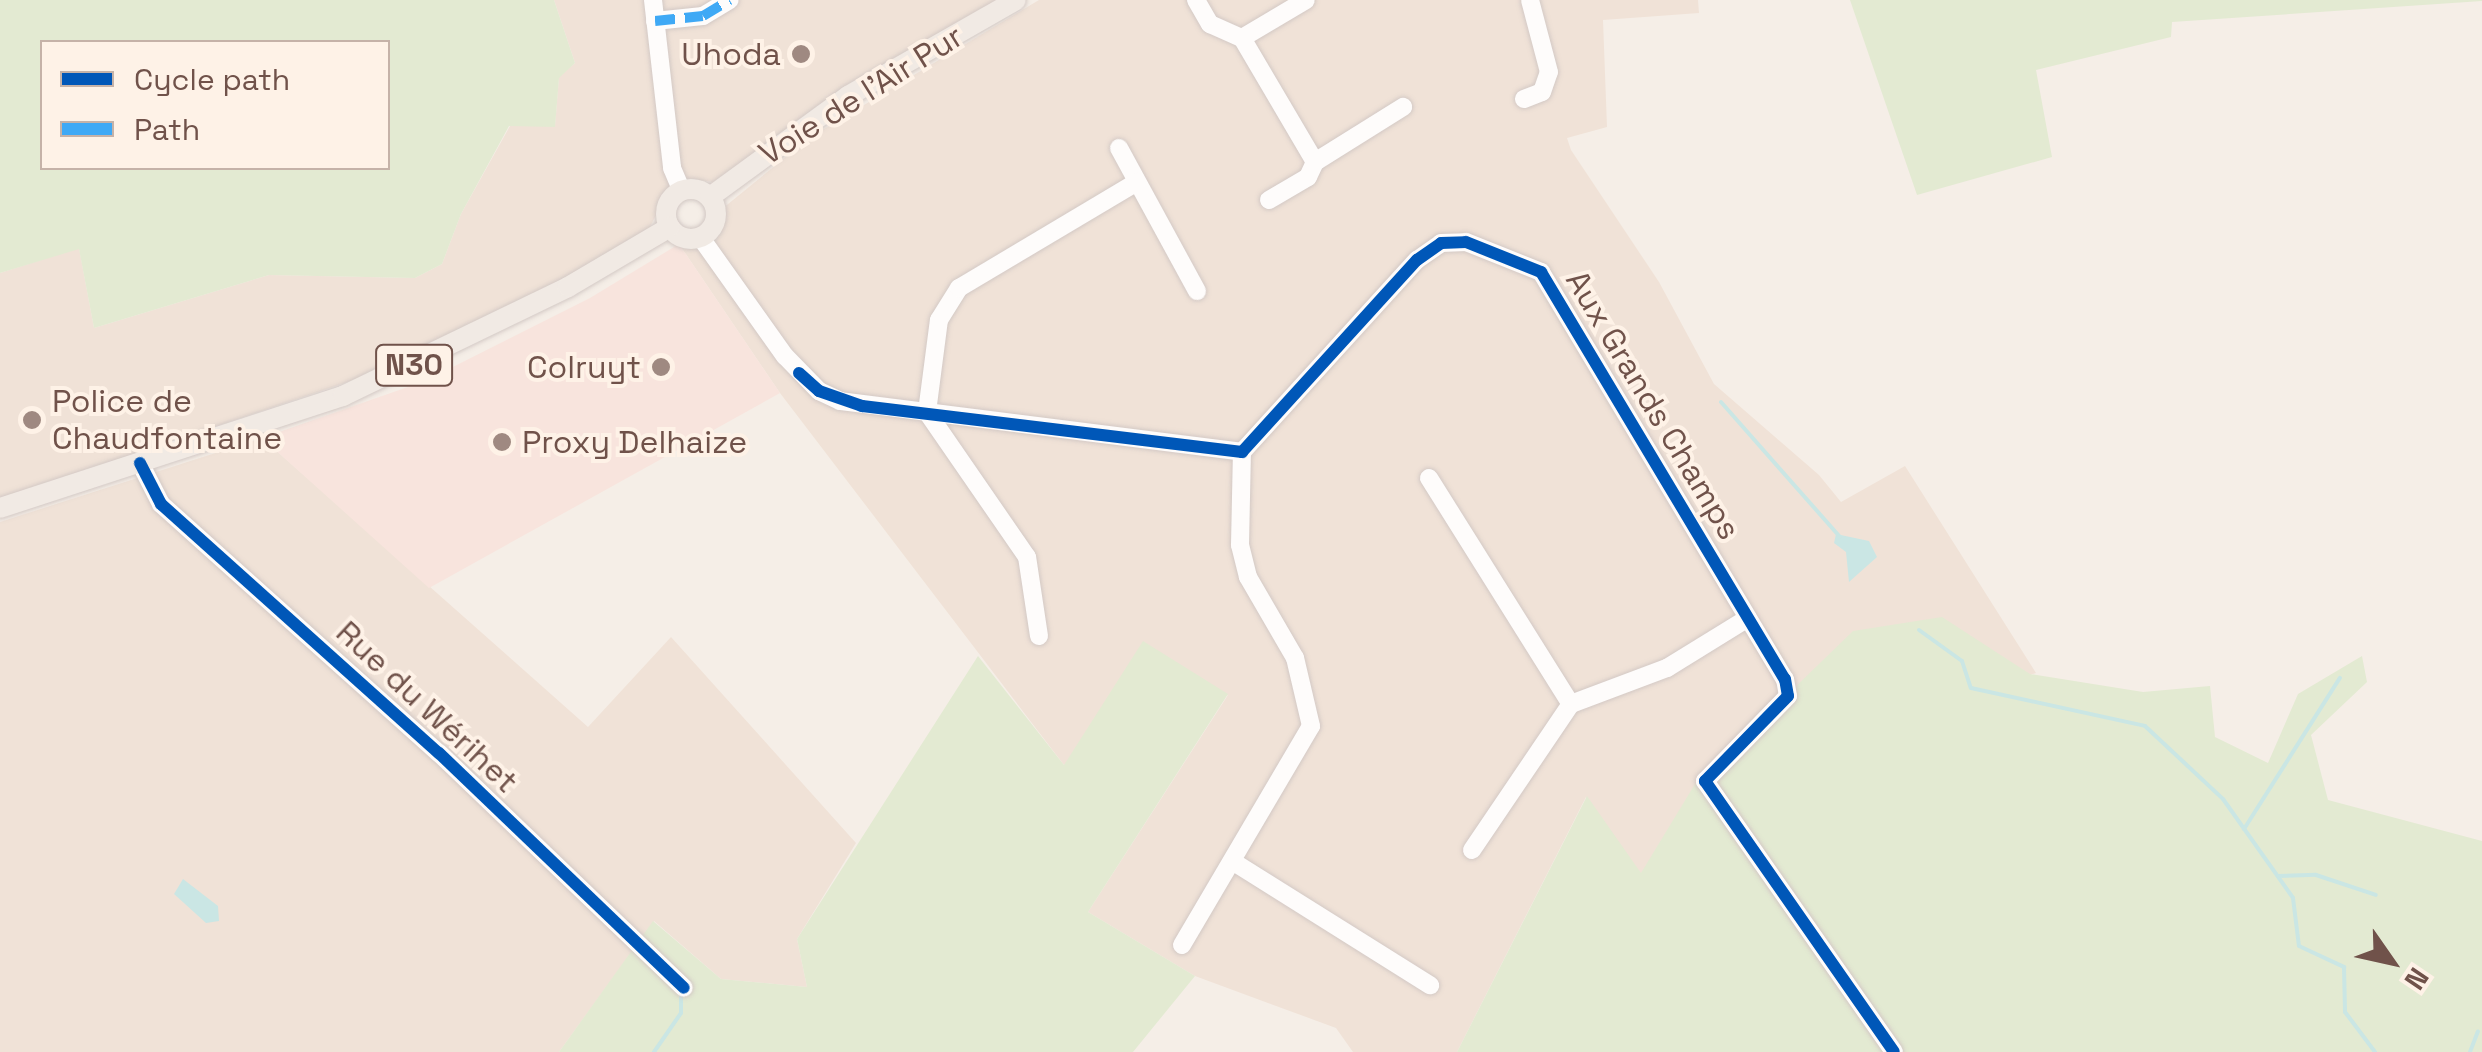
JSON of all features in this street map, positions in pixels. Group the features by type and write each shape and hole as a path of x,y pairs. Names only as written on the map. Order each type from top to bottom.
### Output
{"main road":[{"name":"Voie de l'Air Pur","path":"710,197 848,96 1016,0"},
{"path":"682,191 710,197 716,220 701,238 683,238 670,227 668,206 682,191"},
{"name":"N30","path":"0,508 407,368 670,227"}],"street":[{"path":"653,0 672,168 682,191"},
{"path":"655,21 703,16 730,0"},
{"path":"1196,0 1210,24 1242,38 1315,162"},
{"path":"1242,38 1306,0"},
{"path":"1524,99 1542,92 1549,72 1530,0"},
{"path":"1269,200 1308,177 1315,162 1403,107"},
{"path":"1119,148 1197,290"},
{"path":"1039,636 1027,557 927,412 939,320 958,288 1136,182"},
{"path":"701,238 785,356 818,390 862,406 1242,452 1240,546 1248,577 1296,658 1311,726 1182,945"},
{"name":"Aux Grands Champs","path":"1242,452 1417,260 1441,243 1466,242 1523,260 1558,294 1785,679 1788,696 1705,782 1894,1052"},
{"name":"Rue du Wérihet","path":"140,462 160,504 439,752 684,988"},
{"path":"1428,478 1571,704"},
{"path":"1472,850 1571,704 1667,668 1748,618"},
{"path":"1232,861 1430,985"}],"shaded area":[{"path":"554,0 1001,0 834,97 713,182 686,178 670,187 650,227 582,271 368,375 0,499 0,273 79,248 94,328 269,275 415,278 442,264 461,214 510,126 555,126 559,77 575,63"},
{"path":"1039,0 1698,0 1699,13 1603,20 1607,127 1567,138 1571,150 1659,282 1714,384 1819,475 1841,502 1905,466 2036,673 1709,769 1641,874 1586,797 1457,1052 1353,1052 1336,1028 1195,976 1088,912 1228,695 1064,765 780,393 679,244 809,138"},
{"path":"679,244 780,393 429,588 262,438 425,381 590,298"},
{"path":"262,438 588,727 671,637 856,843 797,939 807,987 721,979 654,921 559,1052 0,1052 0,522"}],"green space":[{"path":"0,0 554,0 575,63 559,78 555,127 509,126 461,214 442,264 415,278 269,275 94,328 79,249 0,273"},
{"path":"1850,0 2482,1 2172,22 2171,37 2036,70 2052,157 1917,195"},
{"path":"1942,617 2030,674 2143,692 2210,686 2215,737 2268,763 2298,694 2362,656 2367,682 2311,735 2328,800 2482,841 2482,1052 1457,1052 1587,796 1641,873 1695,784 1853,631"},
{"path":"1143,641 1228,694 1088,912 1195,976 1133,1052 559,1052 653,921 721,979 807,987 797,939 978,656 1064,765"}],"water":[{"path":"1836,534 1869,541 1877,557 1849,582 1846,552 1834,543"},
{"path":"183,879 218,906 219,921 206,923 174,894"}],"waterway":[{"path":"1721,402 1840,537"},
{"path":"1919,630 1962,661 1971,688 2145,726 2223,799 2293,898 2299,946 2344,967 2345,1012 2375,1052"},
{"path":"2244,829 2340,678"},
{"path":"2278,876 2316,875 2376,895"},
{"path":"654,1052 681,1013 681,992"},
{"path":"2470,1052 2478,1031"}],"marked path":[{"path":"655,21 703,16 730,0"}],"cycle path":[{"path":"1242,452 1417,260 1441,243 1466,242 1541,272 1785,679 1788,696 1705,781 1894,1052"},
{"path":"799,373 819,391 862,406 1242,452"},
{"path":"140,463 161,504 439,753 684,988"}],"place":[{"name":"Uhoda","path":"801,54"},
{"name":"Colruyt","path":"661,367"},
{"name":"Police de Chaudfontaine","path":"32,420"},
{"name":"Proxy Delhaize","path":"502,442"}]}
